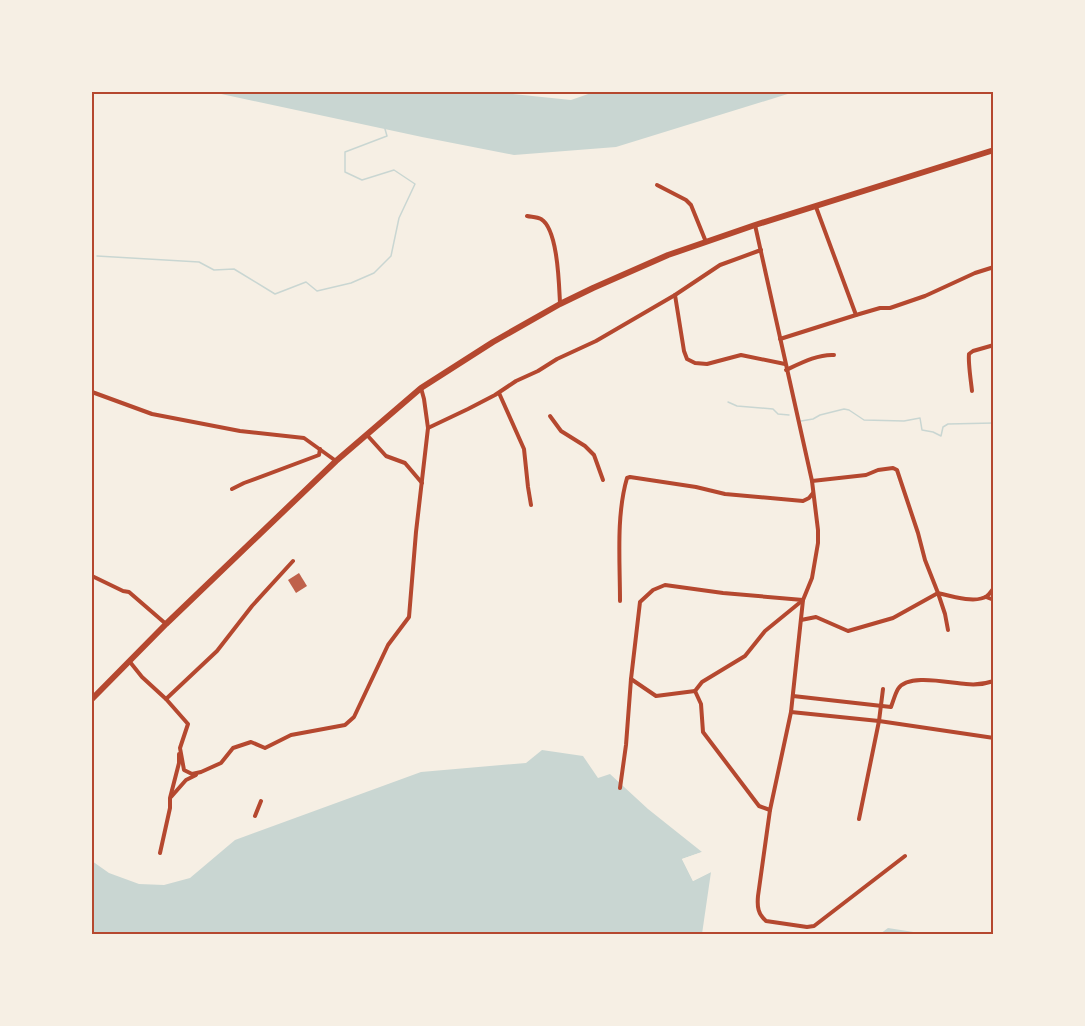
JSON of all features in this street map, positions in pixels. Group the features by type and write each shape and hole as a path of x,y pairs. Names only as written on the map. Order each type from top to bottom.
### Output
{"highway":[{"path":"92,699 166,624 366,434 422,388 493,342 561,304 668,255 992,150"}],"street":[{"path":"992,150 993,158"},
{"path":"657,185 691,205 706,242"},
{"path":"816,207 856,315"},
{"path":"527,216 542,219 555,242 561,304"},
{"path":"755,225 812,481 818,530 812,578 803,600 791,712 770,810 757,907 766,921 814,926 905,856"},
{"path":"428,428 499,393 557,359 596,341 675,295 720,265 761,250"},
{"path":"780,339 880,308 890,308 993,267"},
{"path":"675,295 687,359 694,363 707,364 741,355 785,364"},
{"path":"972,391 969,354 993,345"},
{"path":"786,370 807,360 834,355"},
{"path":"170,798 186,780 221,762 233,747 251,742 265,748 291,735 345,724 354,717 388,645 409,617 428,428 422,388"},
{"path":"92,392 152,414 240,431 304,438 336,461"},
{"path":"499,393 524,449 531,505"},
{"path":"550,416 561,431 585,446 594,455 603,480"},
{"path":"366,434 386,456 405,463 422,483"},
{"path":"232,489 319,455 320,448"},
{"path":"812,481 866,475 892,468 897,470 925,560 945,614 948,630"},
{"path":"620,600 621,521 627,478 667,482 725,494 803,501 814,493"},
{"path":"166,699 218,651 252,606 293,561"},
{"path":"92,576 129,592 166,624"},
{"path":"620,788 640,602 653,590 665,585 803,600"},
{"path":"801,620 816,617 848,632 893,618 938,593 976,600 986,597 993,588"},
{"path":"986,597 993,600"},
{"path":"631,679 656,696 695,691 702,682 745,656 765,631 803,600"},
{"path":"130,662 142,678 166,699 188,724 180,748 179,764 160,853"},
{"path":"793,696 891,707 898,688 915,681 934,680 968,684 993,681"},
{"path":"859,819 883,689"},
{"path":"695,691 700,704 703,732 759,806 770,810"},
{"path":"791,712 879,720 993,738"},
{"path":"180,748 184,770 192,774 201,772"},
{"path":"255,816 261,801"}],"shaded area":[{"path":"212,92 492,92 571,100 594,92 794,92 616,147 514,155"},
{"path":"542,750 583,756 598,778 610,774 648,809 702,852 682,859 693,881 711,872 702,934 92,934 92,861 109,873 139,884 164,885 190,878 235,840 421,772 526,763"},
{"path":"888,928 926,934 880,934"}],"pier":[{"path":"702,852 703,855 686,861 694,877 710,870 711,872 693,881 682,859"}],"building":[{"path":"299,573 307,586 296,593 288,580"}],"waterway":[{"path":"97,256 199,262 214,270 234,269 275,294 306,282 317,291 351,283 374,273 391,256 399,218 415,184 394,170 362,180 345,172 345,152 387,136 386,128"},
{"path":"728,402 737,406 773,409 778,414 789,415"},
{"path":"801,421 844,409 864,420 904,421 920,418 922,430 941,436 943,427 948,424 994,423"}]}
